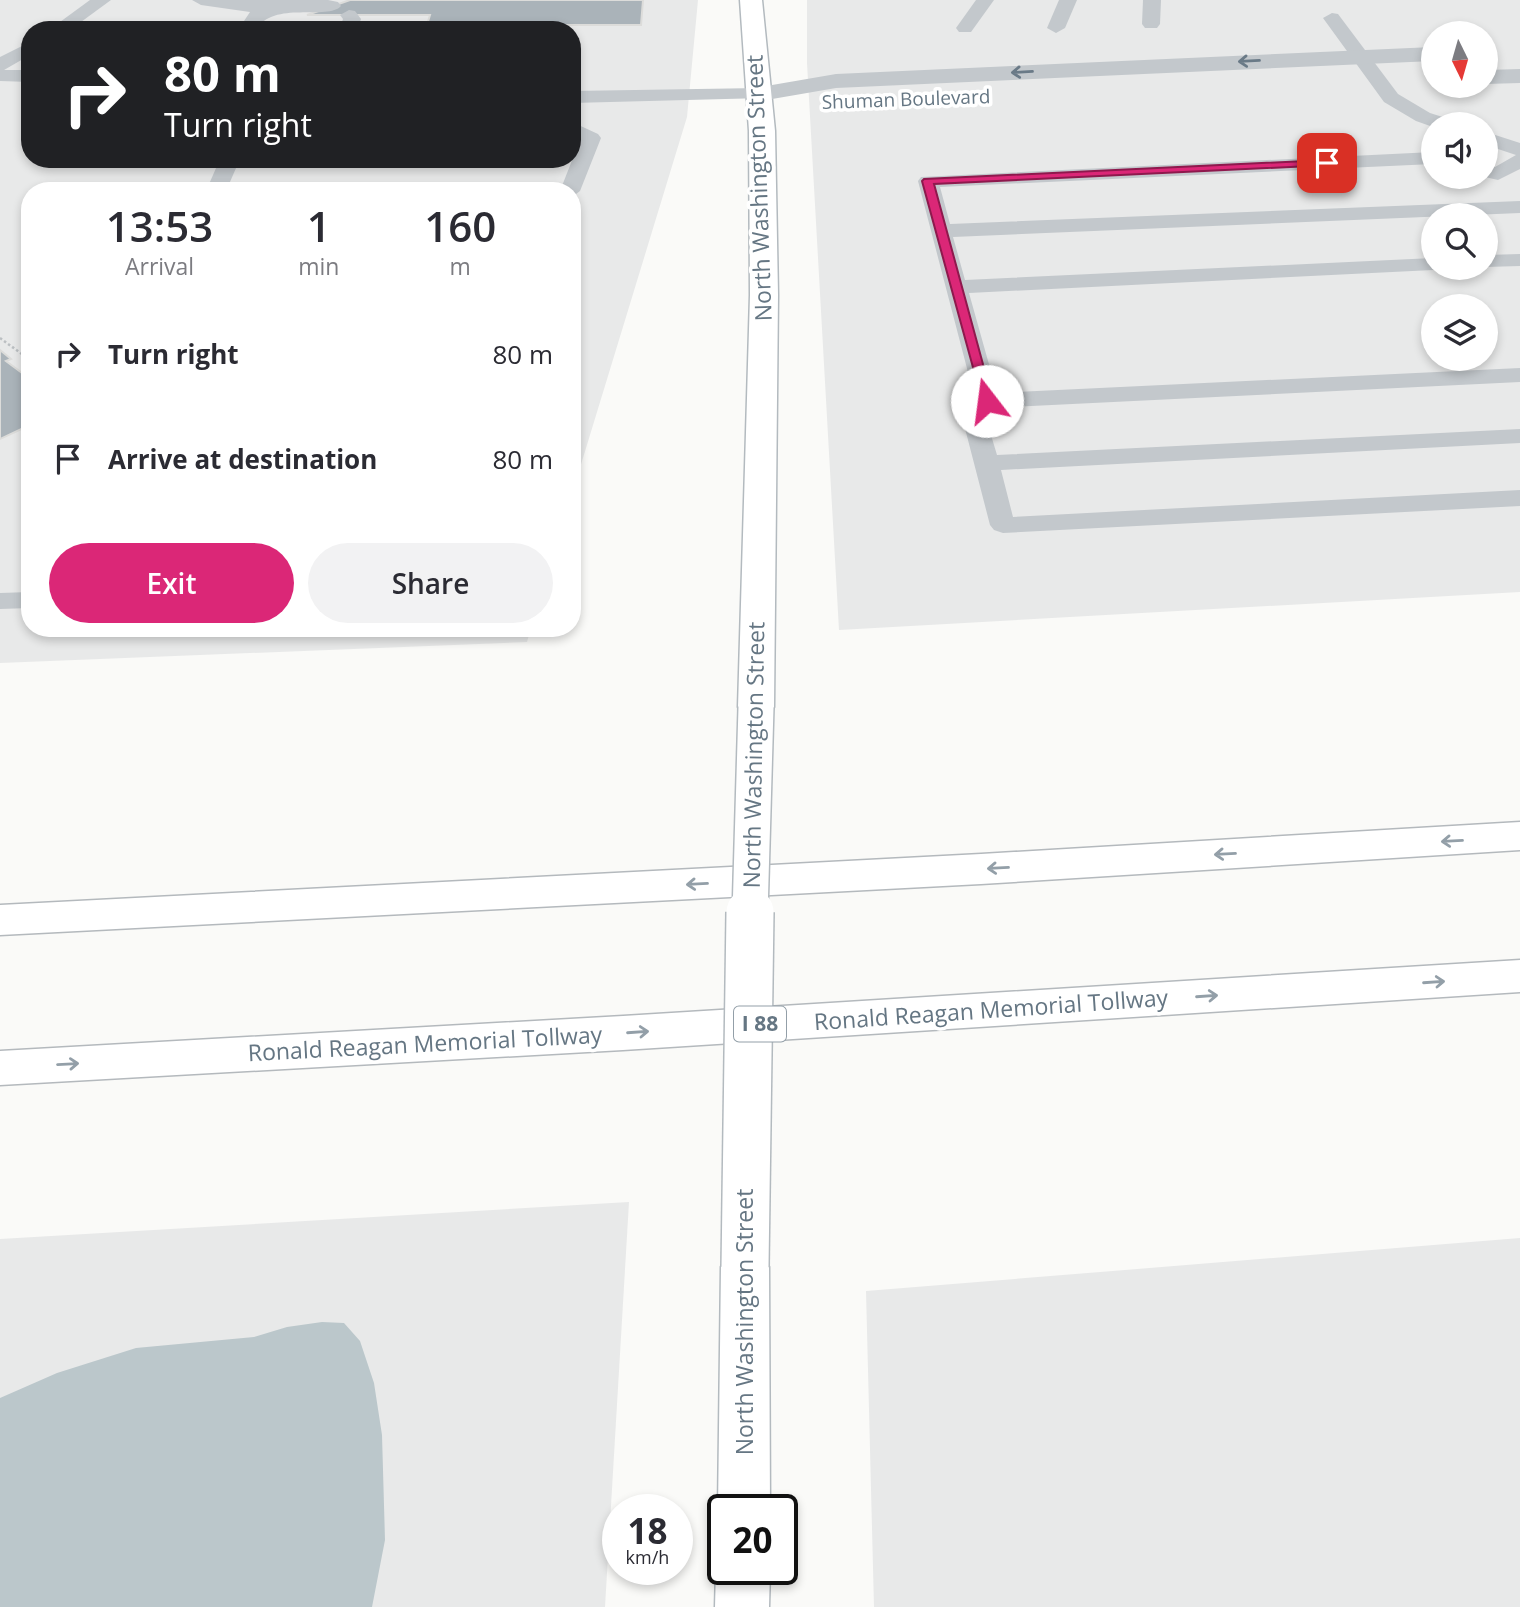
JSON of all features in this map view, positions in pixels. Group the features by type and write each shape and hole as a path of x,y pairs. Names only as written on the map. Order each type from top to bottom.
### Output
{"main road":[{"name":"North Washington Street","path":"744,1494 747,1012 764,295 760,94 751,0"},
{"path":"0,920 982,869 1520,836"},
{"name":"Ronald Reagan Memorial Tollway","path":"0,1068 623,1033 1520,976"},
{"path":"742,1607 743,1585"}],"street":[{"name":"Shuman Boulevard","path":"760,94 836,80 1421,54"},
{"path":"1498,77 1520,76"},
{"path":"1350,82 1411,80"},
{"name":"Shuman Boulevard","path":"760,94 826,104 1102,93"}],"lane":[{"path":"77,21 102,0"},
{"path":"202,0 251,7 283,3 332,6"},
{"path":"965,27 985,0"},
{"path":"1056,28 1068,0"},
{"path":"1151,24 1152,0"},
{"path":"252,21 283,3"},
{"path":"1332,18 1391,98 1421,116"},
{"path":"0,65 21,52"},
{"path":"0,75 21,76"},
{"path":"581,97 760,94"},
{"path":"581,133 591,138 581,163"},
{"path":"1498,142 1520,150"},
{"path":"987,401 928,181 1421,159"},
{"path":"1498,170 1520,160"},
{"path":"1498,175 1520,184"},
{"path":"942,231 1520,207"},
{"path":"1498,261 1520,260"},
{"path":"956,286 1421,265"},
{"path":"1520,375 987,401 972,413 1003,525 1520,498"},
{"path":"986,463 1520,436"},
{"path":"0,601 21,600"}],"path":[{"path":"0,338 21,353"}],"shaded area":[{"path":"0,0 698,0 687,117 581,464 581,182 21,182 21,637 528,637 527,642 0,663"},
{"path":"807,0 1520,0 1520,592 839,630 807,63"},
{"path":"629,1202 612,1494 602,1494 602,1585 606,1585 605,1607 0,1607 0,1239"},
{"path":"1520,1238 1520,1607 874,1607 866,1291"},
{"path":"322,1322 344,1323 360,1341 374,1383 382,1435 385,1540 372,1607 0,1607 0,1398 57,1373 136,1348 254,1337 287,1327"}],"building":[{"path":"350,0 643,0 641,25 581,25 581,21 428,21 430,15 307,15"},
{"path":"0,350 11,359 6,361 21,372 21,429 0,439"}],"route":[{"path":"987,401 928,181 1327,163"}]}
